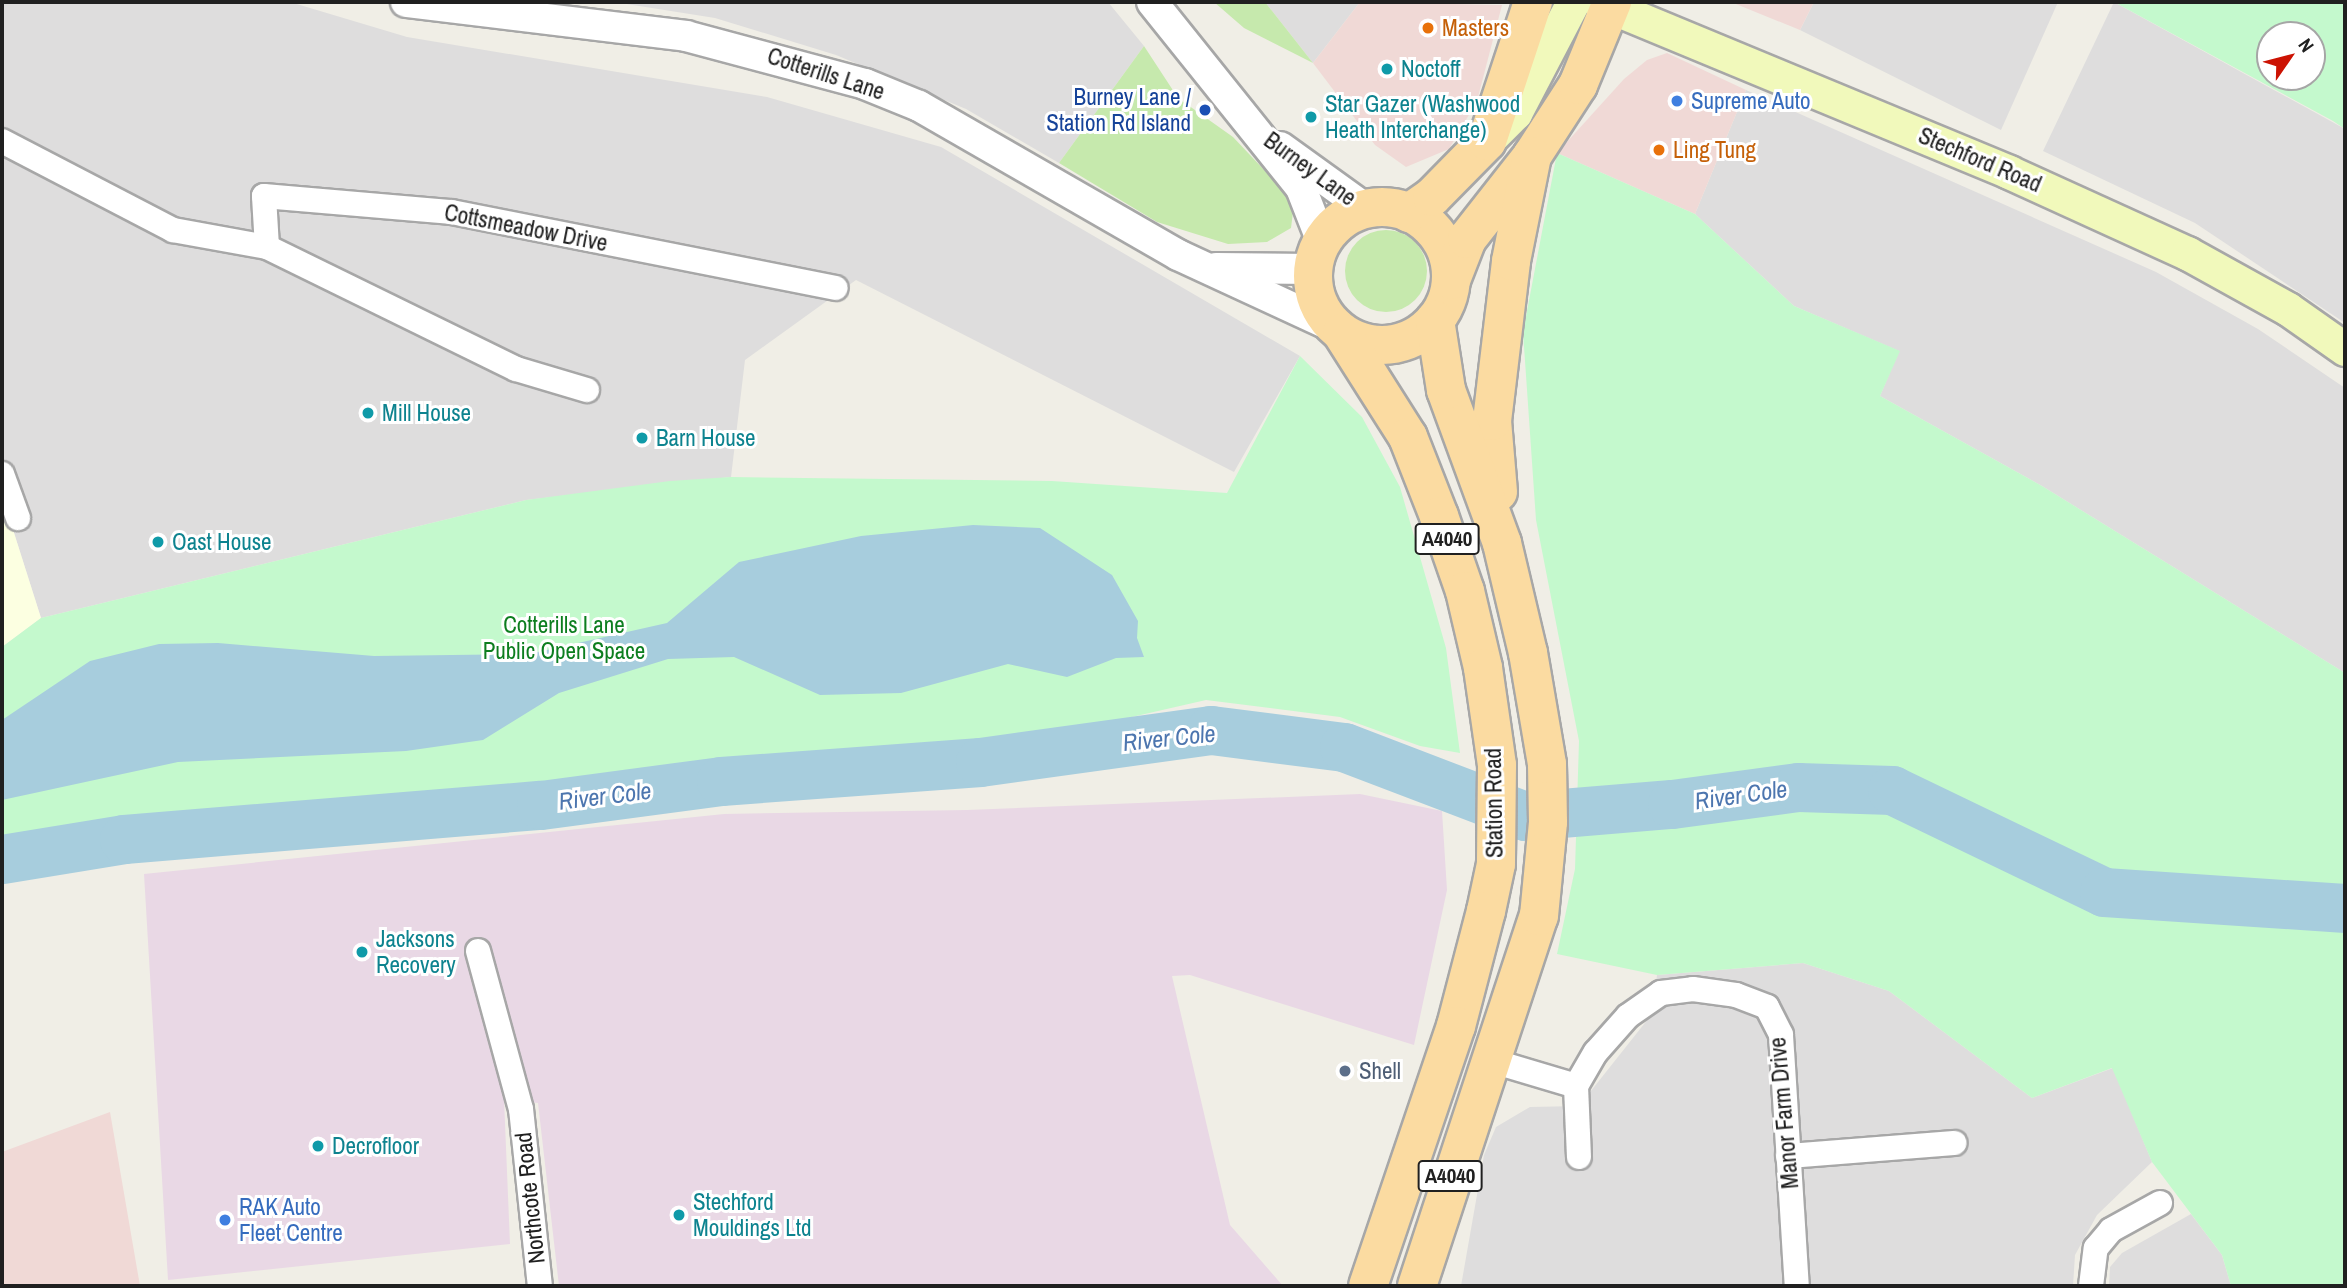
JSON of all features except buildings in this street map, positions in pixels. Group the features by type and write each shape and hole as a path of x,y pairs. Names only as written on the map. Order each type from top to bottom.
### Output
{"main road":[{"path":"1487,141 1533,2"},
{"path":"1409,213 1432,197 1515,113 1573,2"},
{"path":"1451,280 1440,240 1409,213 1366,209 1340,221 1317,255 1321,310 1338,330 1370,345 1388,345 1422,333 1435,320 1446,302 1451,280 1467,239 1532,156 1578,85 1607,3"},
{"name":"Stechford Road","path":"1607,3 1997,166 2187,253 2288,309 2345,349"},
{"path":"1502,543 1492,421 1511,261 1532,156"},
{"name":"A4040","path":"1417,1286 1489,1060 1539,916 1545,862 1547,764 1502,543 1446,390 1435,320"},
{"name":"Station Road","path":"1338,330 1408,437 1439,516 1468,604 1497,765 1496,864 1456,1026 1368,1286"}],"street":[{"name":"Cotterills Lane","path":"406,2 686,36 865,84 919,106 1205,268 1338,330"},
{"name":"Burney Lane","path":"1152,2 1301,188 1317,255"},
{"name":"Burney Lane","path":"1254,129 1366,209"},
{"path":"2,141 173,230 267,247 516,369 587,390"},
{"name":"Cottsmeadow Drive","path":"267,247 264,196 452,212 836,288"},
{"name":"Cotterills Lane","path":"1205,268 1317,255"},
{"path":"2,474 18,518"},
{"name":"Northcote Road","path":"478,951 522,1109 540,1286"},
{"name":"Manor Farm Drive","path":"1576,1086 1595,1052 1628,1016 1661,993 1693,989 1736,995 1767,1007 1781,1035 1797,1286"},
{"path":"1489,1060 1576,1086 1578,1157"},
{"path":"1788,1156 1954,1143"},
{"path":"2091,1286 2096,1248 2111,1230 2160,1203"}],"shaded area":[{"path":"2,2 290,2 407,37 767,97 941,147 1300,356 1234,472 856,280 745,360 731,477 526,500 41,618 2,495"},
{"path":"614,2 1108,2 1144,46 1059,163 966,109 836,55 715,18"},
{"path":"1265,2 1360,2 1313,63"},
{"path":"1360,2 1502,5 1477,101 1449,149 1406,167 1375,145 1313,63"},
{"path":"1731,2 1814,2 1800,30"},
{"path":"1814,2 2058,2 2001,130 1800,30"},
{"path":"2114,2 2256,80 2256,91 2276,91 2345,129 2345,323 2195,223 2043,151"},
{"path":"1667,53 1746,90 1695,214 1557,153 1624,79 1647,60"},
{"path":"1746,90 2156,272 2258,329 2345,388 2345,673 2042,486 1880,396 1899,351 1794,306 1695,214"},
{"path":"2,495 41,618 2,647"},
{"path":"1360,794 1442,811 1447,890 1414,1045 1190,975 1172,976 1230,1225 1283,1286 559,1286 538,1103 504,1099 510,1244 168,1280 144,874 724,814 967,810"},
{"path":"1803,963 1889,991 2032,1098 2113,1068 2152,1162 2097,1215 2075,1255 2073,1286 1461,1286 1484,1155 1496,1127 1530,1107 1579,1106 1652,1014 1657,975"},
{"path":"110,1112 140,1286 2,1286 2,1152"},
{"path":"2191,1214 2222,1255 2231,1286 2109,1286 2110,1267 2122,1253"}],"green space":[{"path":"1214,2 1265,2 1313,63 1244,28"},
{"path":"2114,2 2345,2 2345,129 2278,91 2326,91 2326,21 2256,21 2256,79"},
{"path":"1144,46 1178,98 1233,137 1285,192 1293,212 1291,228 1267,242 1228,244 1157,222 1059,163"},
{"path":"1557,153 1695,214 1794,306 1900,351 1880,396 2042,486 2345,673 2345,1286 2231,1286 2222,1255 2152,1162 2112,1068 2032,1098 1889,991 1803,963 1657,975 1557,954 1575,869 1579,741 1536,520 1523,332"},
{"path":"1378,230 1394,230 1409,237 1420,248 1427,263 1424,287 1415,300 1394,312 1378,312 1363,305 1352,294 1345,279 1345,263 1352,248 1363,237"},
{"name":"Cotterills Lane Public Open Space","path":"1300,356 1362,417 1400,487 1446,648 1460,753 1420,746 1340,717 1206,700 1027,741 909,755 676,765 442,797 239,810 93,826 2,843 2,647 41,618 526,500 670,481 731,477 1052,481 1227,493"}],"water":[{"path":"973,525 1040,528 1112,575 1138,621 1137,638 1144,657 1116,658 1067,677 1008,664 901,693 820,695 734,657 668,659 559,693 483,740 406,751 178,762 2,800 2,720 90,661 159,644 218,643 374,656 529,654 667,623 739,562 861,536"}],"waterway":[{"name":"River Cole","path":"2,859 124,839 541,805 721,781 980,762 1211,730 1344,747 1525,816 1672,804 1798,787 1892,790 2104,892 2345,908"}],"place":[{"name":"Masters","path":"1428,28"},
{"name":"Noctoff","path":"1387,69"},
{"name":"Supreme Auto","path":"1677,101"},
{"name":"Burney Lane / Station Rd Island","path":"1205,110"},
{"name":"Star Gazer (Washwood Heath Interchange)","path":"1311,117"},
{"name":"Ling Tung","path":"1659,150"},
{"name":"Mill House","path":"368,413"},
{"name":"Barn House","path":"642,438"},
{"name":"Oast House","path":"158,542"},
{"name":"Jacksons Recovery","path":"362,952"},
{"name":"Shell","path":"1345,1071"},
{"name":"Decrofloor","path":"318,1146"},
{"name":"Stechford Mouldings Ltd","path":"679,1215"},
{"name":"RAK Auto Fleet Centre","path":"225,1220"}]}
